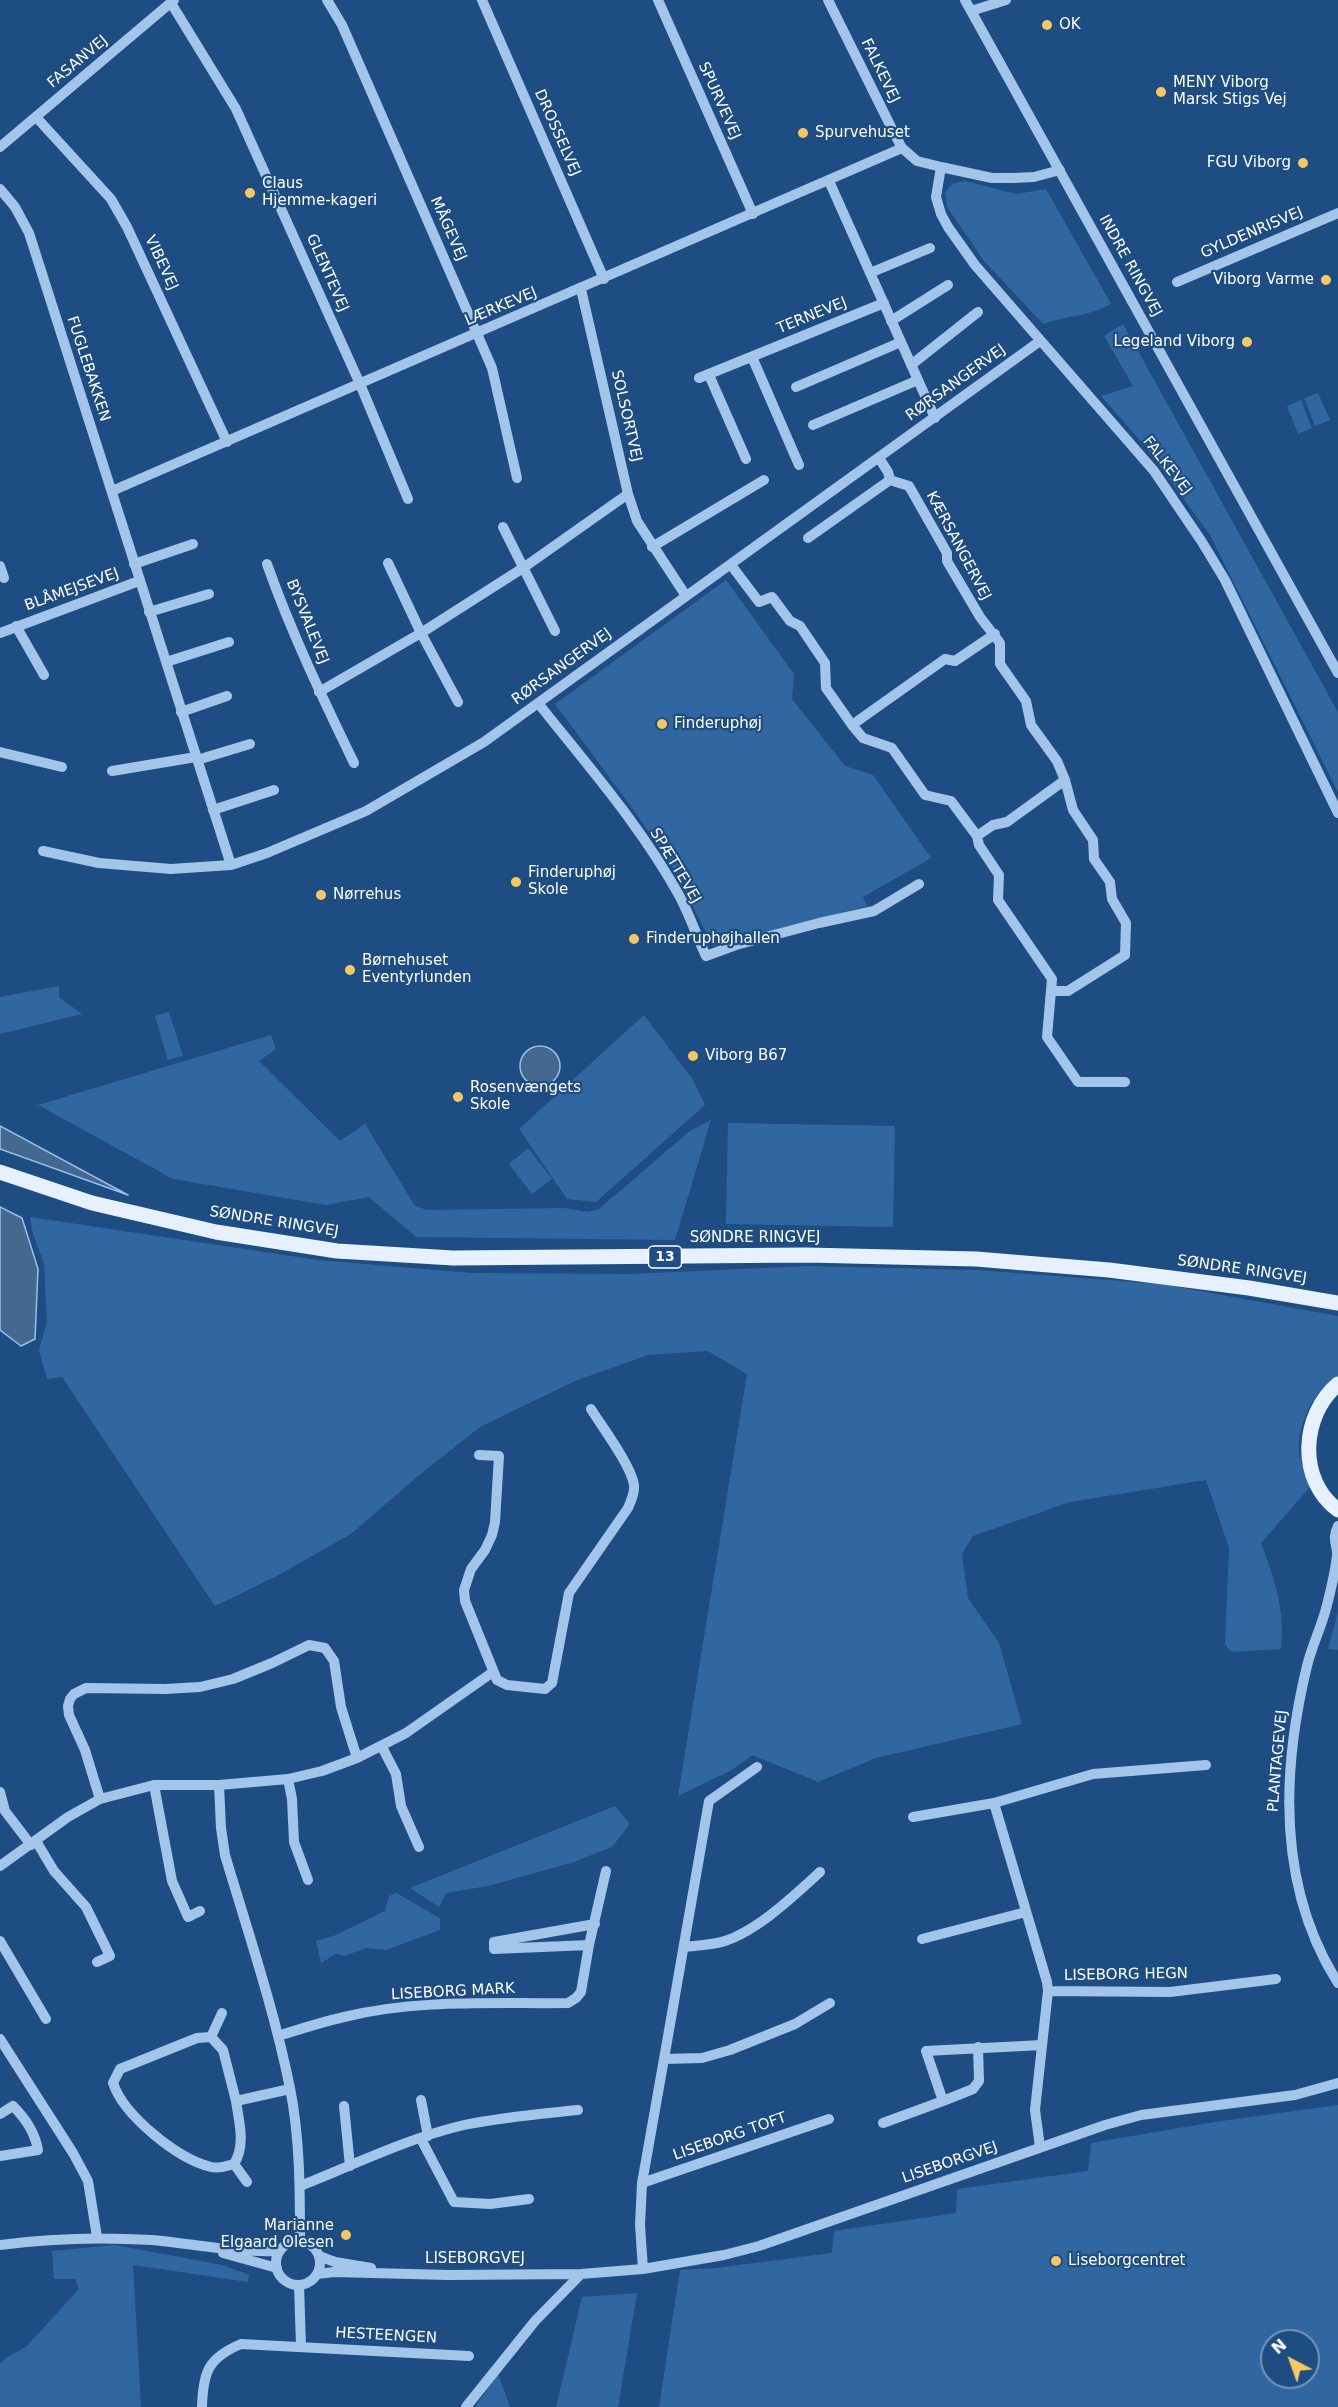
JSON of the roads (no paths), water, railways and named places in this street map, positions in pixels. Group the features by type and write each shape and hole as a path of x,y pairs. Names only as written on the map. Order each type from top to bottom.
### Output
{"main road":[{"name":"SØNDRE RINGVEJ","path":"0,1172 92,1203 216,1232 337,1251 453,1258 807,1256 976,1259 1109,1270 1249,1288 1338,1303"},
{"path":"1338,1384 1319,1407 1312,1425 1309,1443 1311,1468 1315,1480 1325,1498 1338,1510"}],"street":[{"name":"MÅGEVEJ","path":"327,0 342,25 492,368 517,478"},
{"name":"DROSSELVEJ","path":"482,0 604,279"},
{"name":"SPURVEVEJ","path":"658,0 753,214"},
{"name":"FALKEVEJ","path":"828,0 902,148"},
{"name":"INDRE RINGVEJ","path":"965,0 1338,673"},
{"path":"971,11 1006,0"},
{"name":"FASANVEJ","path":"0,147 172,2"},
{"name":"GLENTEVEJ","path":"172,2 236,109 360,384 408,499"},
{"name":"VIBEVEJ","path":"36,117 111,199 128,227 227,442"},
{"name":"LÆRKEVEJ","path":"112,491 902,148"},
{"path":"902,148 917,161 992,178 1034,177 1060,170"},
{"name":"FALKEVEJ","path":"941,167 936,196 941,213 975,265 1154,471 1186,516 1225,580 1338,813"},
{"path":"829,181 935,418"},
{"name":"FUGLEBAKKEN","path":"0,189 15,207 29,233 231,865"},
{"name":"GYLDENRISVEJ","path":"1177,282 1338,213"},
{"path":"870,273 930,248"},
{"path":"891,321 948,285"},
{"name":"SOLSORTVEJ","path":"581,289 628,494 637,521 686,596"},
{"name":"TERNEVEJ","path":"746,459 704,376 884,303"},
{"path":"911,365 978,312"},
{"name":"RØRSANGERVEJ","path":"43,851 99,863 171,869 231,865 267,853 366,811 484,742 1040,340"},
{"path":"796,387 901,342"},
{"path":"752,357 799,465"},
{"path":"813,425 918,380"},
{"path":"808,538 890,480 879,458"},
{"path":"652,547 764,480"},
{"name":"KÆRSANGERVEJ","path":"890,480 909,486 947,553 947,561 952,570 980,617 1000,643 1000,664 1026,701 1031,725 1057,761 1073,810 1093,840 1094,859 1110,882 1112,899 1126,922 1125,955 1068,992 1051,991"},
{"name":"BYSVALEVEJ","path":"319,692 421,633 524,568 628,494"},
{"path":"503,527 555,631"},
{"path":"134,564 193,544"},
{"path":"388,563 421,633 458,702"},
{"name":"BYSVALEVEJ","path":"267,564 281,604 319,692 354,763"},
{"path":"731,565 759,602 772,597 790,621 800,626 825,663 826,688 863,738 892,748 925,795 951,801 977,836 979,845 999,875 998,900 1052,979 1047,1037 1078,1082 1125,1082"},
{"path":"0,566 4,578"},
{"name":"BLÅMEJSEVEJ","path":"0,633 139,581"},
{"path":"149,612 209,594"},
{"name":"BLÅMEJSEVEJ","path":"16,626 44,675"},
{"path":"852,725 945,659 955,661 995,634"},
{"path":"165,662 229,642"},
{"path":"181,712 227,696"},
{"name":"SPÆTTEVEJ","path":"538,703 622,809 657,861 680,898 706,956 798,928 874,911 919,884"},
{"path":"112,771 197,759 250,744"},
{"path":"0,752 62,767"},
{"path":"977,836 993,825 1007,822 1065,780"},
{"path":"213,810 274,790"},
{"path":"479,1455 499,1456 495,1522 485,1550 466,1579 465,1601 497,1680 507,1686 545,1689 552,1683 569,1593 628,1508 634,1486 628,1469 591,1409"},
{"name":"PLANTAGEVEJ","path":"1338,1526 1334,1538 1338,1552 1326,1608 1307,1663 1293,1725 1288,1778 1288,1827 1301,1902 1325,1964 1338,1983"},
{"name":"PLANTAGEVEJ","path":"1326,1608 1338,1590"},
{"path":"100,1799 85,1750 69,1715 68,1706 74,1694 86,1688 200,1687 233,1679 309,1645 325,1648 334,1661 341,1707 357,1758"},
{"path":"0,1866 68,1817 100,1799 154,1785 219,1785 288,1779 322,1771 357,1758 382,1747 492,1672"},
{"path":"382,1747 396,1774 402,1806 419,1847"},
{"path":"913,1817 994,1803 1093,1774 1206,1765"},
{"path":"643,2269 640,2225 642,2183 709,1801 756,1767"},
{"path":"288,1779 292,1799 294,1842 308,1880"},
{"path":"154,1785 172,1881 188,1917 200,1911"},
{"path":"219,1785 220,1828 225,1855 278,2036 290,2089 298,2141 300,2242"},
{"path":"0,1792 2,1812 34,1843 54,1871 86,1907 110,1956 97,1962"},
{"name":"LISEBORG HEGN","path":"994,1803 1048,1991 1035,2110 1040,2147"},
{"name":"LISEBORG MARK","path":"278,2036 345,2016 397,2008 568,2003 581,1992 606,1871"},
{"path":"684,1947 718,1943 741,1933 784,1905 820,1872"},
{"path":"922,1939 1026,1912"},
{"path":"589,1945 494,1949 494,1942 595,1923"},
{"path":"0,1941 46,2019"},
{"name":"LISEBORG HEGN","path":"1048,1991 1170,1992 1276,1979"},
{"path":"664,2059 702,2058 730,2050 795,2024 830,2003"},
{"path":"211,2037 222,2013"},
{"path":"211,2037 223,2050 236,2101 242,2147 234,2164 212,2168 183,2155 158,2137 133,2114 117,2094 113,2083 120,2069 196,2038 211,2037"},
{"path":"0,2039 40,2105 73,2153 88,2181 97,2238"},
{"path":"943,2101 926,2050 1042,2044"},
{"path":"883,2123 973,2089 979,2081 978,2047"},
{"name":"LISEBORGVEJ","path":"317,2274 582,2274 643,2269 759,2246 1040,2147 1141,2115 1295,2095 1335,2083"},
{"path":"236,2101 290,2089"},
{"path":"422,2100 424,2137 454,2202 490,2204 529,2199"},
{"path":"24,2117 40,2105"},
{"path":"0,2114 13,2106 24,2117 36,2138 38,2150 0,2156"},
{"path":"345,2106 350,2166"},
{"path":"300,2186 424,2137 463,2126 520,2115 578,2110"},
{"name":"LISEBORG TOFT","path":"642,2183 829,2119"},
{"path":"234,2164 247,2182"},
{"path":"0,2245 45,2239 97,2238 154,2241 211,2249 280,2251"},
{"path":"292,2242 300,2242 311,2246 319,2256 317,2274 312,2280 299,2285 285,2281 276,2262 280,2251 292,2242"},
{"path":"211,2249 277,2268"},
{"name":"LISEBORGVEJ","path":"319,2256 335,2262 404,2273"},
{"path":"466,2407 535,2320 582,2274"},
{"path":"299,2285 301,2346"},
{"name":"HESTEENGEN","path":"202,2407 203,2385 208,2368 225,2351 241,2344 468,2356"}],"place":[{"name":"OK","path":"1047,25"},
{"name":"MENY Viborg Marsk Stigs Vej","path":"1161,92"},
{"name":"Spurvehuset","path":"803,133"},
{"name":"FGU Viborg","path":"1303,163"},
{"name":"Claus Hjemme-kageri","path":"250,193"},
{"name":"Viborg Varme","path":"1326,280"},
{"name":"Legeland Viborg","path":"1247,342"},
{"name":"Finderuphøj","path":"662,724"},
{"name":"Finderuphøj Skole","path":"516,882"},
{"name":"Nørrehus","path":"321,895"},
{"name":"Finderuphøjhallen","path":"634,939"},
{"name":"Børnehuset Eventyrlunden","path":"350,970"},
{"name":"Viborg B67","path":"693,1056"},
{"name":"Rosenvængets Skole","path":"458,1097"},
{"name":"Marianne Elgaard Olesen","path":"346,2235"},
{"name":"Liseborgcentret","path":"1056,2261"}]}
